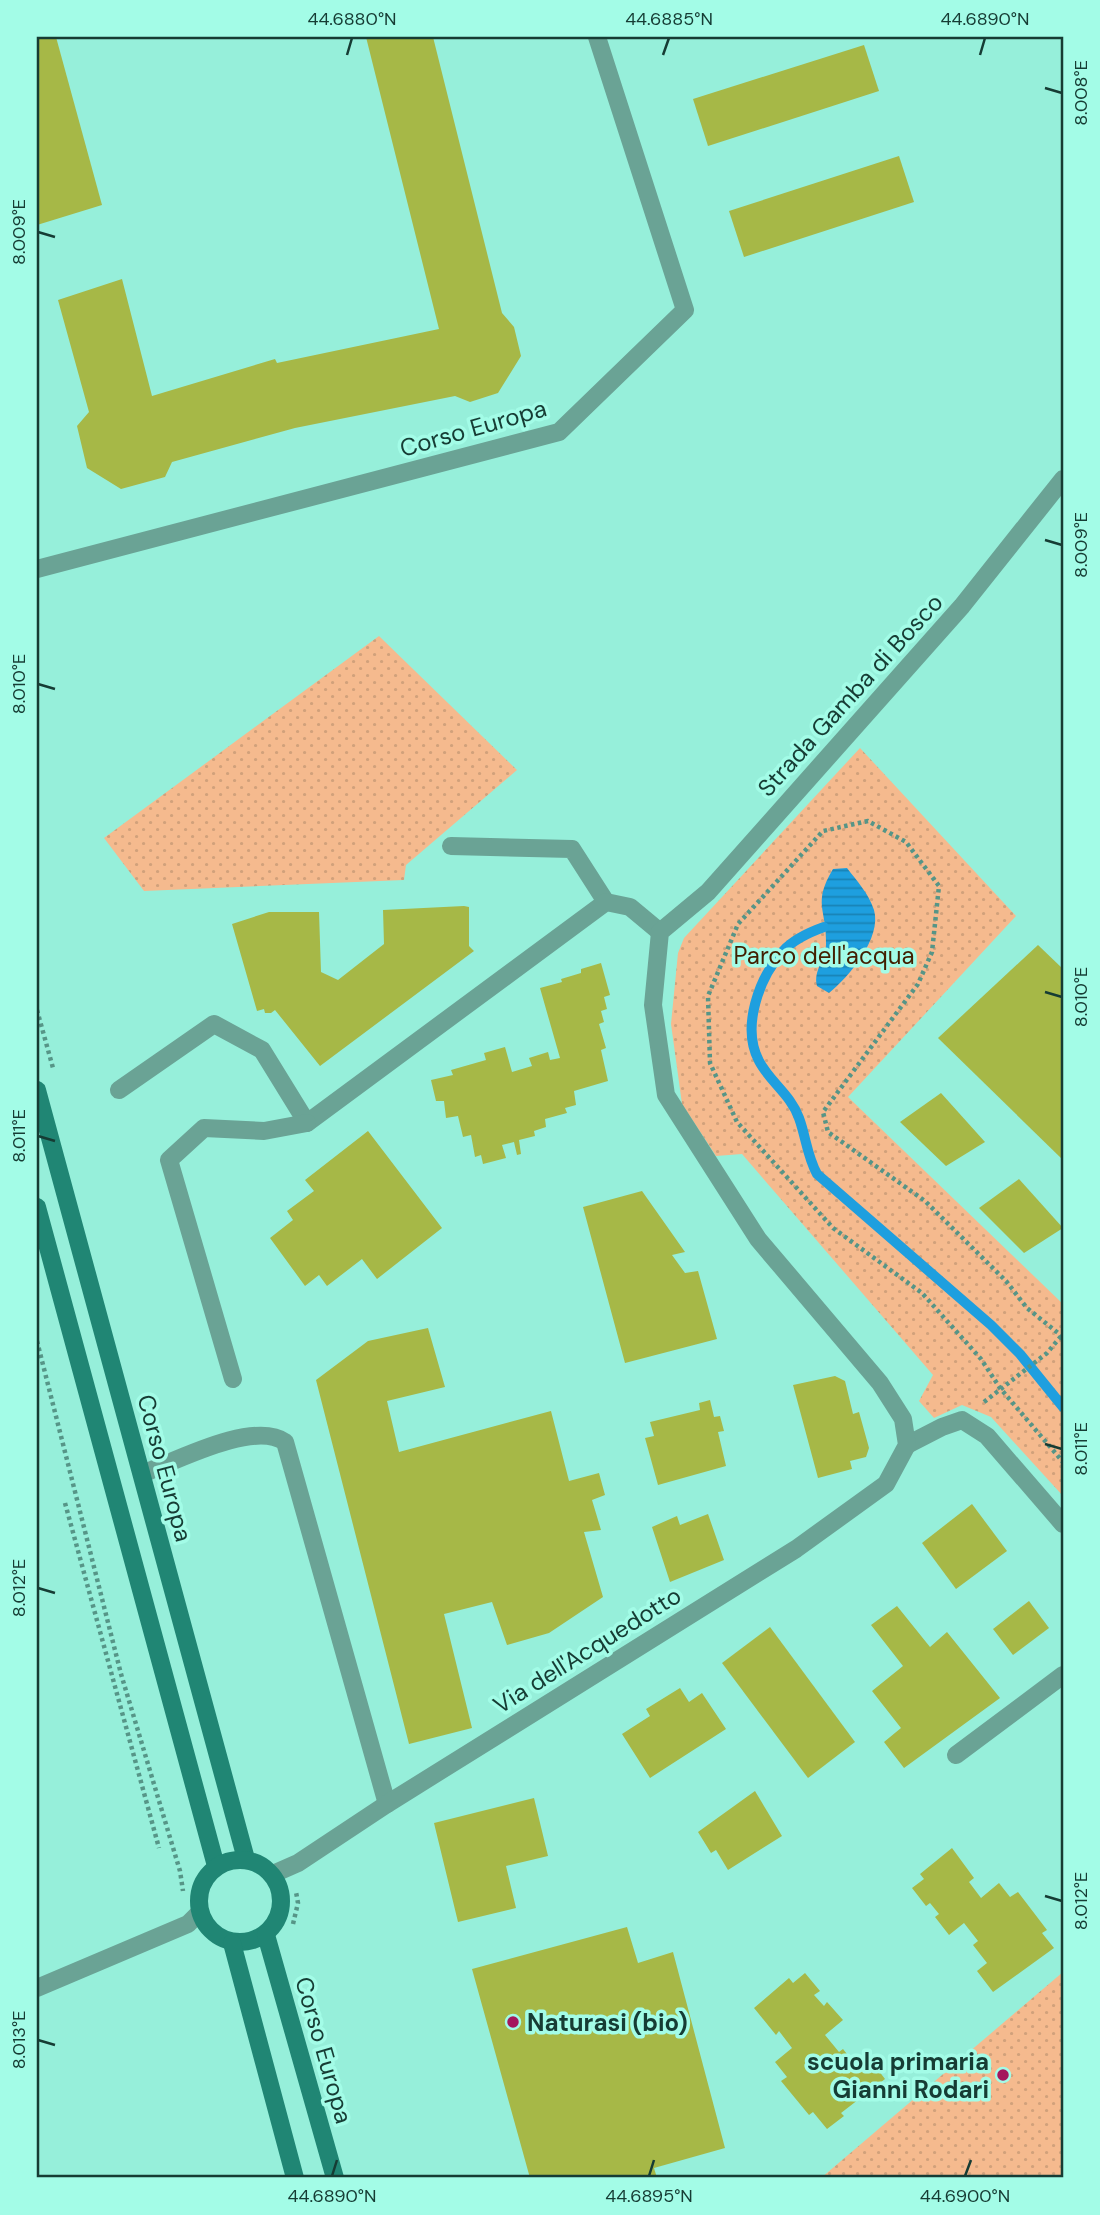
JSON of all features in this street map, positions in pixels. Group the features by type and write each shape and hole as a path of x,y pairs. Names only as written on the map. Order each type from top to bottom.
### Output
{"main road":[{"name":"Corso Europa","path":"37,1090 246,1859"},
{"path":"37,1208 216,1866"},
{"path":"246,1859 261,1864 273,1874 282,1894 279,1916 266,1934 250,1942 232,1943 217,1937 194,1918 201,1886 216,1866 246,1859"},
{"name":"Corso Europa","path":"266,1934 335,2178"},
{"path":"232,1943 295,2178"}],"street":[{"name":"Corso Europa","path":"37,569 559,432 684,310 597,37"},
{"name":"Strada Gamba di Bosco","path":"660,932 708,892 962,606 1063,479"},
{"path":"451,846 572,849 606,902 630,907 660,932 653,1005 666,1095 758,1239 880,1383 903,1419 907,1445 962,1420 987,1436 1063,1524"},
{"path":"233,1379 169,1160 204,1128 264,1132 307,1123 606,902"},
{"path":"119,1090 214,1024 262,1050 307,1123"},
{"path":"142,1474 247,1435 276,1436 285,1442 387,1804"},
{"name":"Via dell'Acquedotto","path":"273,1874 298,1863 387,1804 796,1549 886,1484 907,1445"},
{"path":"956,1755 1063,1675"},
{"path":"37,1988 194,1918"}],"path":[{"path":"962,1420 1000,1388 1047,1353 1063,1336 1027,1308 1006,1281 925,1201 828,1132 823,1112 918,984 932,952 939,886 906,842 868,821 823,831 738,924 708,996 710,1062 737,1122 833,1228 922,1293 981,1359 1000,1388 1063,1462"},
{"path":"37,1341 121,1674 194,1918"},
{"path":"65,1503 159,1848"}],"green space":[{"path":"379,636 517,770 406,865 404,880 144,891 104,838"},
{"name":"Parco dell'acqua","path":"860,748 1016,916 848,1097 1063,1304 1063,1496 991,1417 962,1405 934,1418 919,1401 933,1375 742,1154 716,1156 682,1104 671,1024 678,953 684,938"},
{"name":"scuola primaria Gianni Rodari","path":"1063,1972 1063,2178 821,2178"}],"water":[{"path":"847,868 869,899 875,921 869,944 862,956 829,993 817,986 816,980 826,944 823,891 833,869"}],"building":[{"path":"37,37 56,37 102,205 37,225"},
{"path":"366,37 433,37 502,313 514,327 521,356 498,393 470,402 455,396 295,428 172,462 165,477 121,489 87,468 77,426 89,412 58,300 122,279 152,396 275,359 277,363 439,329"},
{"path":"864,45 879,91 708,146 693,99"},
{"path":"899,156 914,202 744,257 729,211"},
{"path":"469,907 469,946 474,951 320,1066 275,1010 271,1013 265,1013 264,1009 257,1011 232,924 269,912 319,912 321,972 338,980 384,944 383,910"},
{"path":"1038,945 1063,969 1063,1160 938,1038"},
{"path":"601,963 610,995 604,997 607,1009 601,1011 604,1022 599,1024 606,1048 601,1050 608,1081 574,1091 576,1105 565,1108 567,1113 545,1119 546,1127 534,1131 535,1136 519,1140 521,1154 517,1155 514,1142 502,1145 506,1158 483,1164 481,1155 475,1157 471,1135 463,1137 458,1116 446,1118 444,1101 436,1101 431,1080 453,1075 451,1070 486,1060 484,1053 505,1047 512,1072 532,1066 529,1058 548,1052 550,1060 560,1058 540,988 562,982 561,979 581,973 581,969"},
{"path":"941,1093 985,1142 946,1166 900,1122"},
{"path":"368,1131 442,1228 377,1279 362,1259 327,1286 319,1275 305,1286 270,1238 293,1220 287,1211 314,1191 305,1180"},
{"path":"1019,1179 1063,1228 1024,1253 979,1208"},
{"path":"642,1191 685,1252 672,1255 685,1273 698,1271 717,1339 625,1363 583,1207"},
{"path":"428,1328 445,1387 387,1401 399,1452 551,1411 569,1481 599,1473 605,1495 592,1500 601,1530 584,1532 603,1597 549,1633 507,1645 492,1602 444,1614 472,1728 409,1744 316,1380 368,1341"},
{"path":"835,1376 845,1381 853,1414 859,1412 869,1448 866,1457 850,1461 852,1469 818,1478 793,1385"},
{"path":"710,1400 714,1417 720,1416 724,1431 718,1432 726,1466 658,1485 645,1438 654,1436 650,1422 700,1410 699,1403"},
{"path":"972,1504 1007,1551 956,1589 922,1543"},
{"path":"708,1514 724,1560 670,1582 652,1527 677,1516 680,1525"},
{"path":"1029,1601 1049,1628 1013,1655 993,1629"},
{"path":"897,1606 930,1647 947,1632 1000,1698 904,1768 884,1742 901,1728 872,1691 903,1666 871,1625"},
{"path":"770,1627 855,1742 808,1778 722,1663"},
{"path":"680,1688 689,1702 702,1693 726,1729 650,1778 622,1734 650,1716 646,1709"},
{"path":"755,1791 782,1836 728,1870 716,1850 711,1853 698,1832"},
{"path":"534,1798 548,1856 506,1866 516,1908 458,1922 434,1823"},
{"path":"952,1848 974,1878 969,1882 981,1898 999,1883 1010,1897 1018,1892 1047,1930 1042,1933 1054,1948 993,1992 977,1971 987,1963 973,1945 978,1941 964,1923 949,1935 935,1917 939,1914 930,1903 926,1906 912,1888 924,1879 920,1874"},
{"path":"627,1927 638,1963 673,1952 725,2148 654,2168 657,2178 530,2178 472,1969"},
{"path":"805,1973 820,1991 814,1995 824,2006 827,2002 843,2020 825,2035 839,2052 843,2049 857,2067 869,2058 885,2079 841,2113 844,2116 827,2129 813,2112 809,2115 781,2081 787,2077 775,2062 792,2048 779,2031 776,2035 754,2008 789,1978 793,1983"}],"waterway":[{"path":"824,927 787,947 774,962 760,989 752,1018 754,1048 759,1061 795,1110 817,1174 991,1325 1020,1354 1063,1407"}],"place":[{"name":"Naturasi (bio)","path":"513,2022"},
{"name":"scuola primaria Gianni Rodari","path":"1003,2075"}]}
